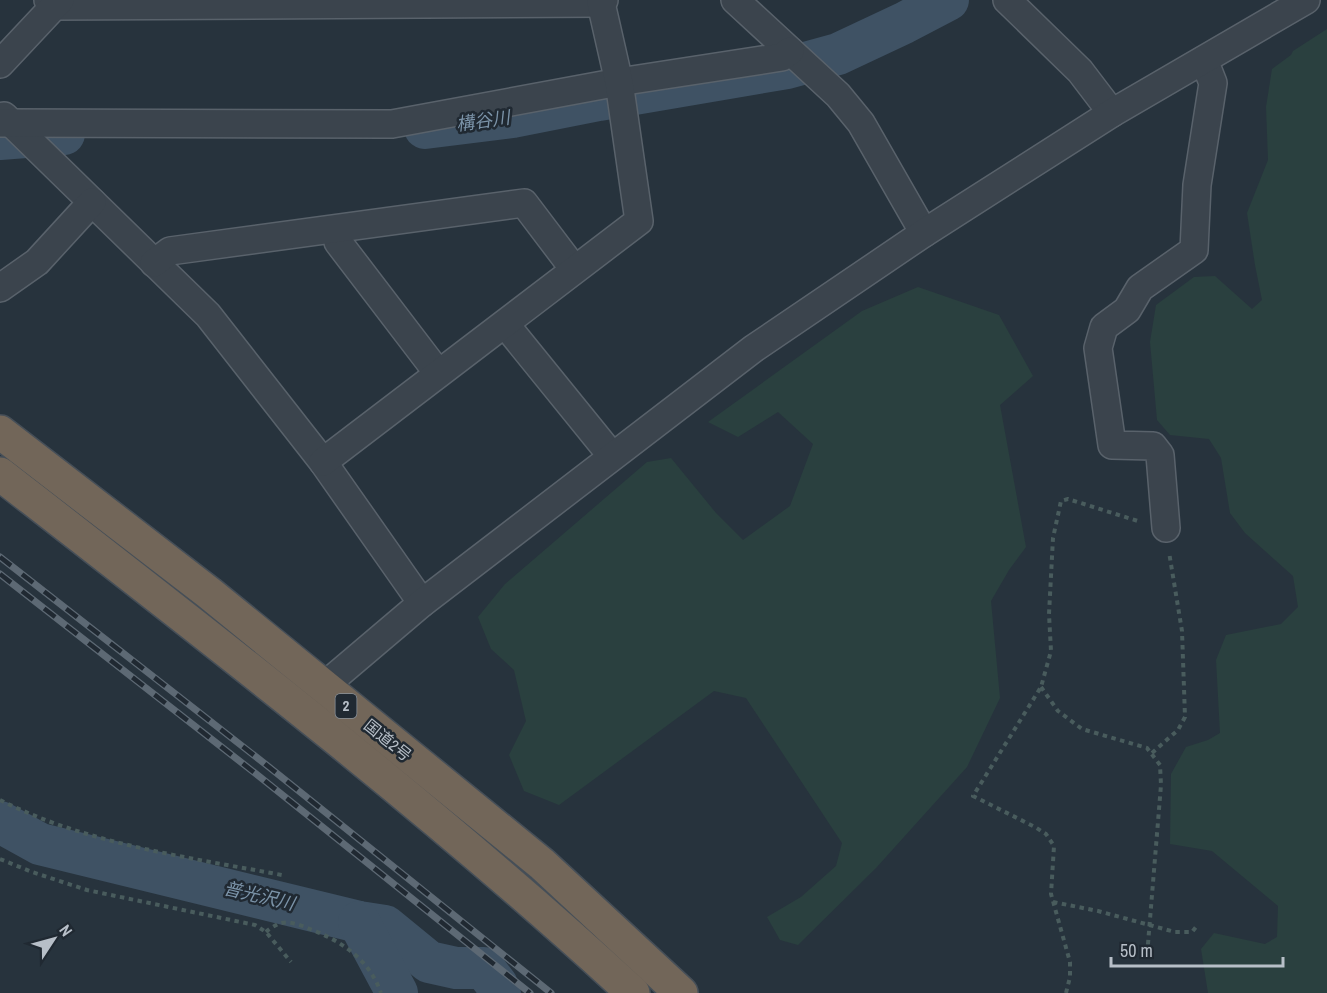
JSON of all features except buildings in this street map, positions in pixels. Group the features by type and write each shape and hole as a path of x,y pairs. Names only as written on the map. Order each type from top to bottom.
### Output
{"highway":[{"name":"国道2号","path":"0,432 209,593 313,698 633,993"},
{"name":"国道2号","path":"0,474 542,864 681,993"}],"street":[{"path":"735,0 838,95 861,123 924,233"},
{"path":"1007,0 1080,71 1112,113"},
{"path":"313,698 422,603 753,349 924,233 1112,113 1306,0"},
{"path":"0,64 54,2 603,2 620,92 639,220 323,462"},
{"path":"13,127 392,124 620,92 782,57 801,61"},
{"path":"1166,528 1160,455 1153,446 1112,445 1098,348 1104,327 1127,310 1140,288 1194,250 1197,184 1213,83 1204,60"},
{"path":"13,127 208,315 323,462 422,603"},
{"path":"0,288 37,262 92,202"},
{"path":"154,263 170,251 524,203 574,269"},
{"path":"336,230 338,242 438,373"},
{"path":"505,324 612,456"},
{"path":"0,414 17,430 40,463"}],"path":[{"path":"1066,993 1070,977 1070,962 1051,894 1054,846 1046,834 973,796 1041,687 1051,651 1048,614 1052,549 1061,501 1068,499 1166,528 1182,631 1185,717 1178,730 1152,753"},
{"path":"1041,687 1058,711 1082,729 1147,747 1160,765 1161,785 1147,956"},
{"path":"0,800 42,819 110,841 282,875"},
{"path":"0,859 87,890 255,925 266,932 291,962"},
{"path":"1053,902 1098,911 1175,932 1192,932 1196,927"},
{"path":"266,932 279,923 291,923 330,937 353,952 368,968 381,993"}],"green space":[{"path":"1327,29 1327,993 1208,993 1201,949 1214,933 1265,944 1277,937 1278,906 1212,851 1170,844 1171,774 1186,747 1208,740 1220,733 1216,660 1226,635 1281,624 1298,607 1293,576 1245,533 1230,513 1221,458 1209,439 1170,435 1157,420 1150,342 1156,305 1194,277 1215,276 1252,309 1262,300 1247,213 1268,160 1266,107 1272,69 1293,51"},
{"path":"918,287 999,315 1033,376 1000,405 1026,547 991,601 1000,698 967,767 876,868 798,945 780,940 767,917 801,897 836,866 842,843 746,698 714,691 559,805 524,791 509,755 526,721 514,670 491,649 478,617 505,584 647,462 671,458 716,513 743,540 790,506 813,444 778,412 738,437 708,422 862,311"}],"waterway":[{"name":"構谷川","path":"425,128 513,117 787,68 838,54 948,0"},
{"name":"構谷川","path":"0,139 64,134"},
{"name":"普光沢川","path":"0,822 40,844 359,922 385,926 429,962 456,968 484,968 500,993"},
{"path":"359,922 397,993"}],"railway":[{"path":"0,557 269,767 551,993"},
{"path":"0,574 260,777 530,993"}]}
